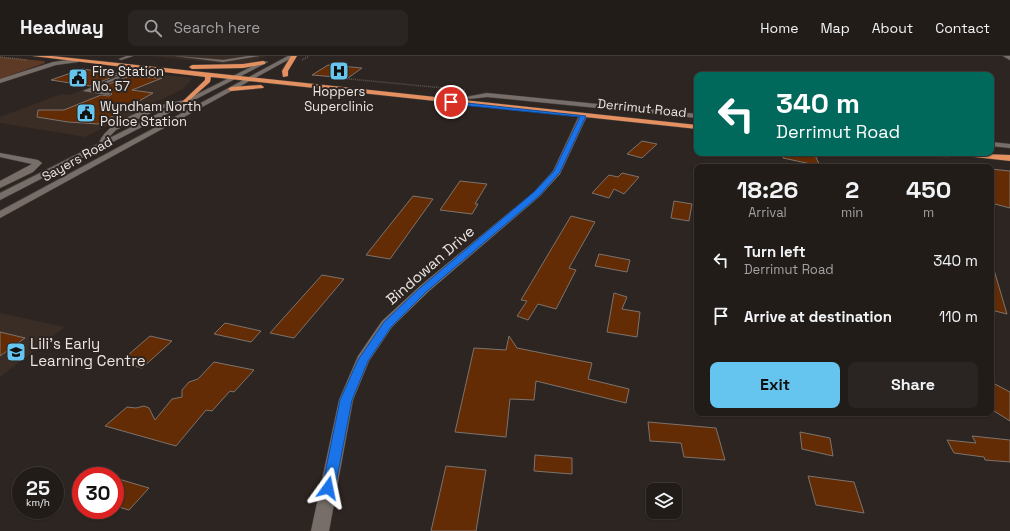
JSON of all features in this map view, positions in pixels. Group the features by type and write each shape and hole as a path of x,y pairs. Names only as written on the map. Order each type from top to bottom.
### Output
{"highway":[{"name":"Derrimut Road","path":"36,56 312,87 584,112 694,118"},
{"path":"97,56 322,80"},
{"path":"285,76 285,70 293,56"},
{"path":"192,67 243,66 263,63"},
{"path":"185,102 208,81 208,75"},
{"path":"232,89 312,87"},
{"name":"Derrimut Road","path":"382,87 694,126"},
{"path":"994,149 1010,150"},
{"path":"989,156 1010,158"}],"street":[{"name":"Sayers Road","path":"0,215 293,56"},
{"path":"1006,56 1010,58"},
{"path":"26,72 51,61 53,59 52,58"},
{"path":"185,102 272,58"},
{"path":"0,81 59,62 76,61"},
{"path":"469,97 487,95 694,118"},
{"name":"Sayers Road","path":"0,197 103,143 106,135 113,128 157,107 185,102"},
{"name":"Bindowan Drive","path":"320,531 346,400 363,360 387,324 537,194 557,172 584,112"},
{"path":"994,144 1010,146"},
{"path":"0,155 36,161 38,165 0,185"}],"lane":[{"path":"121,59 131,56"},
{"path":"178,56 223,61 257,56"},
{"path":"108,94 85,91 126,74 151,75"}],"shaded area":[{"path":"151,56 265,56 252,63 236,65"},
{"path":"0,57 44,61 45,63 0,79"},
{"path":"130,72 193,78 183,89 85,137 0,123 0,117 61,94 69,95"},
{"name":"Lili's Early Learning Centre","path":"0,313 65,327 0,377"}],"building":[{"name":"Hoppers Superclinic","path":"328,65 362,68 348,78 312,75"},
{"name":"Fire Station No. 57","path":"82,69 120,74 90,86 51,80"},
{"path":"127,77 162,78 132,90 153,93 99,124 68,122 37,117 38,110 64,110 101,95 109,96 112,94 110,92 96,89"},
{"path":"642,141 657,144 642,158 627,154"},
{"path":"783,156 815,156 819,164 811,164 783,158"},
{"path":"994,169 1010,171 1010,208 994,204"},
{"path":"622,173 639,177 624,194 614,189 609,198 592,193 609,175 618,177"},
{"path":"460,181 487,184 475,204 478,204 472,214 440,210"},
{"path":"413,196 433,199 390,259 366,255"},
{"path":"674,201 692,204 689,221 671,218"},
{"path":"571,216 595,222 569,268 576,270 556,309 538,304 528,320 517,316 527,301 521,300"},
{"path":"599,254 630,260 627,272 595,266"},
{"path":"994,270 1007,314 994,311"},
{"path":"322,275 344,279 294,338 270,333"},
{"path":"614,293 627,297 622,309 640,312 637,337 607,332"},
{"path":"225,323 261,331 251,342 214,334"},
{"path":"0,332 25,338 0,356"},
{"path":"150,336 172,341 142,368 120,362"},
{"path":"509,336 517,348 592,363 588,379 629,389 626,403 536,381 534,400 510,399 506,437 455,432 474,348 506,350"},
{"path":"214,362 254,370 234,392 230,391 212,411 206,410 176,446 105,426 127,407 136,408 144,406 149,408 155,420 172,399 182,397 182,390 189,382 198,379"},
{"path":"994,384 1010,392 1010,421 994,411"},
{"path":"648,422 716,428 725,460 684,457 681,443 650,441"},
{"path":"800,432 830,438 833,456 802,449"},
{"path":"972,436 1010,440 1010,462 985,460 984,457 954,453 947,440 976,443"},
{"path":"535,455 572,458 572,474 534,471"},
{"path":"446,466 486,470 476,531 431,531"},
{"path":"808,476 854,482 864,513 816,505"},
{"path":"124,481 149,488 129,510 124,509"}],"place":[{"name":"Hoppers Superclinic","path":"339,71"},
{"name":"Fire Station No. 57","path":"78,78"},
{"name":"Wyndham North Police Station","path":"86,113"},
{"name":"Lili's Early Learning Centre","path":"16,352"}],"route":[{"path":"328,488 346,400 363,360 387,324 424,290 537,194 557,172 583,116 451,102"}]}
